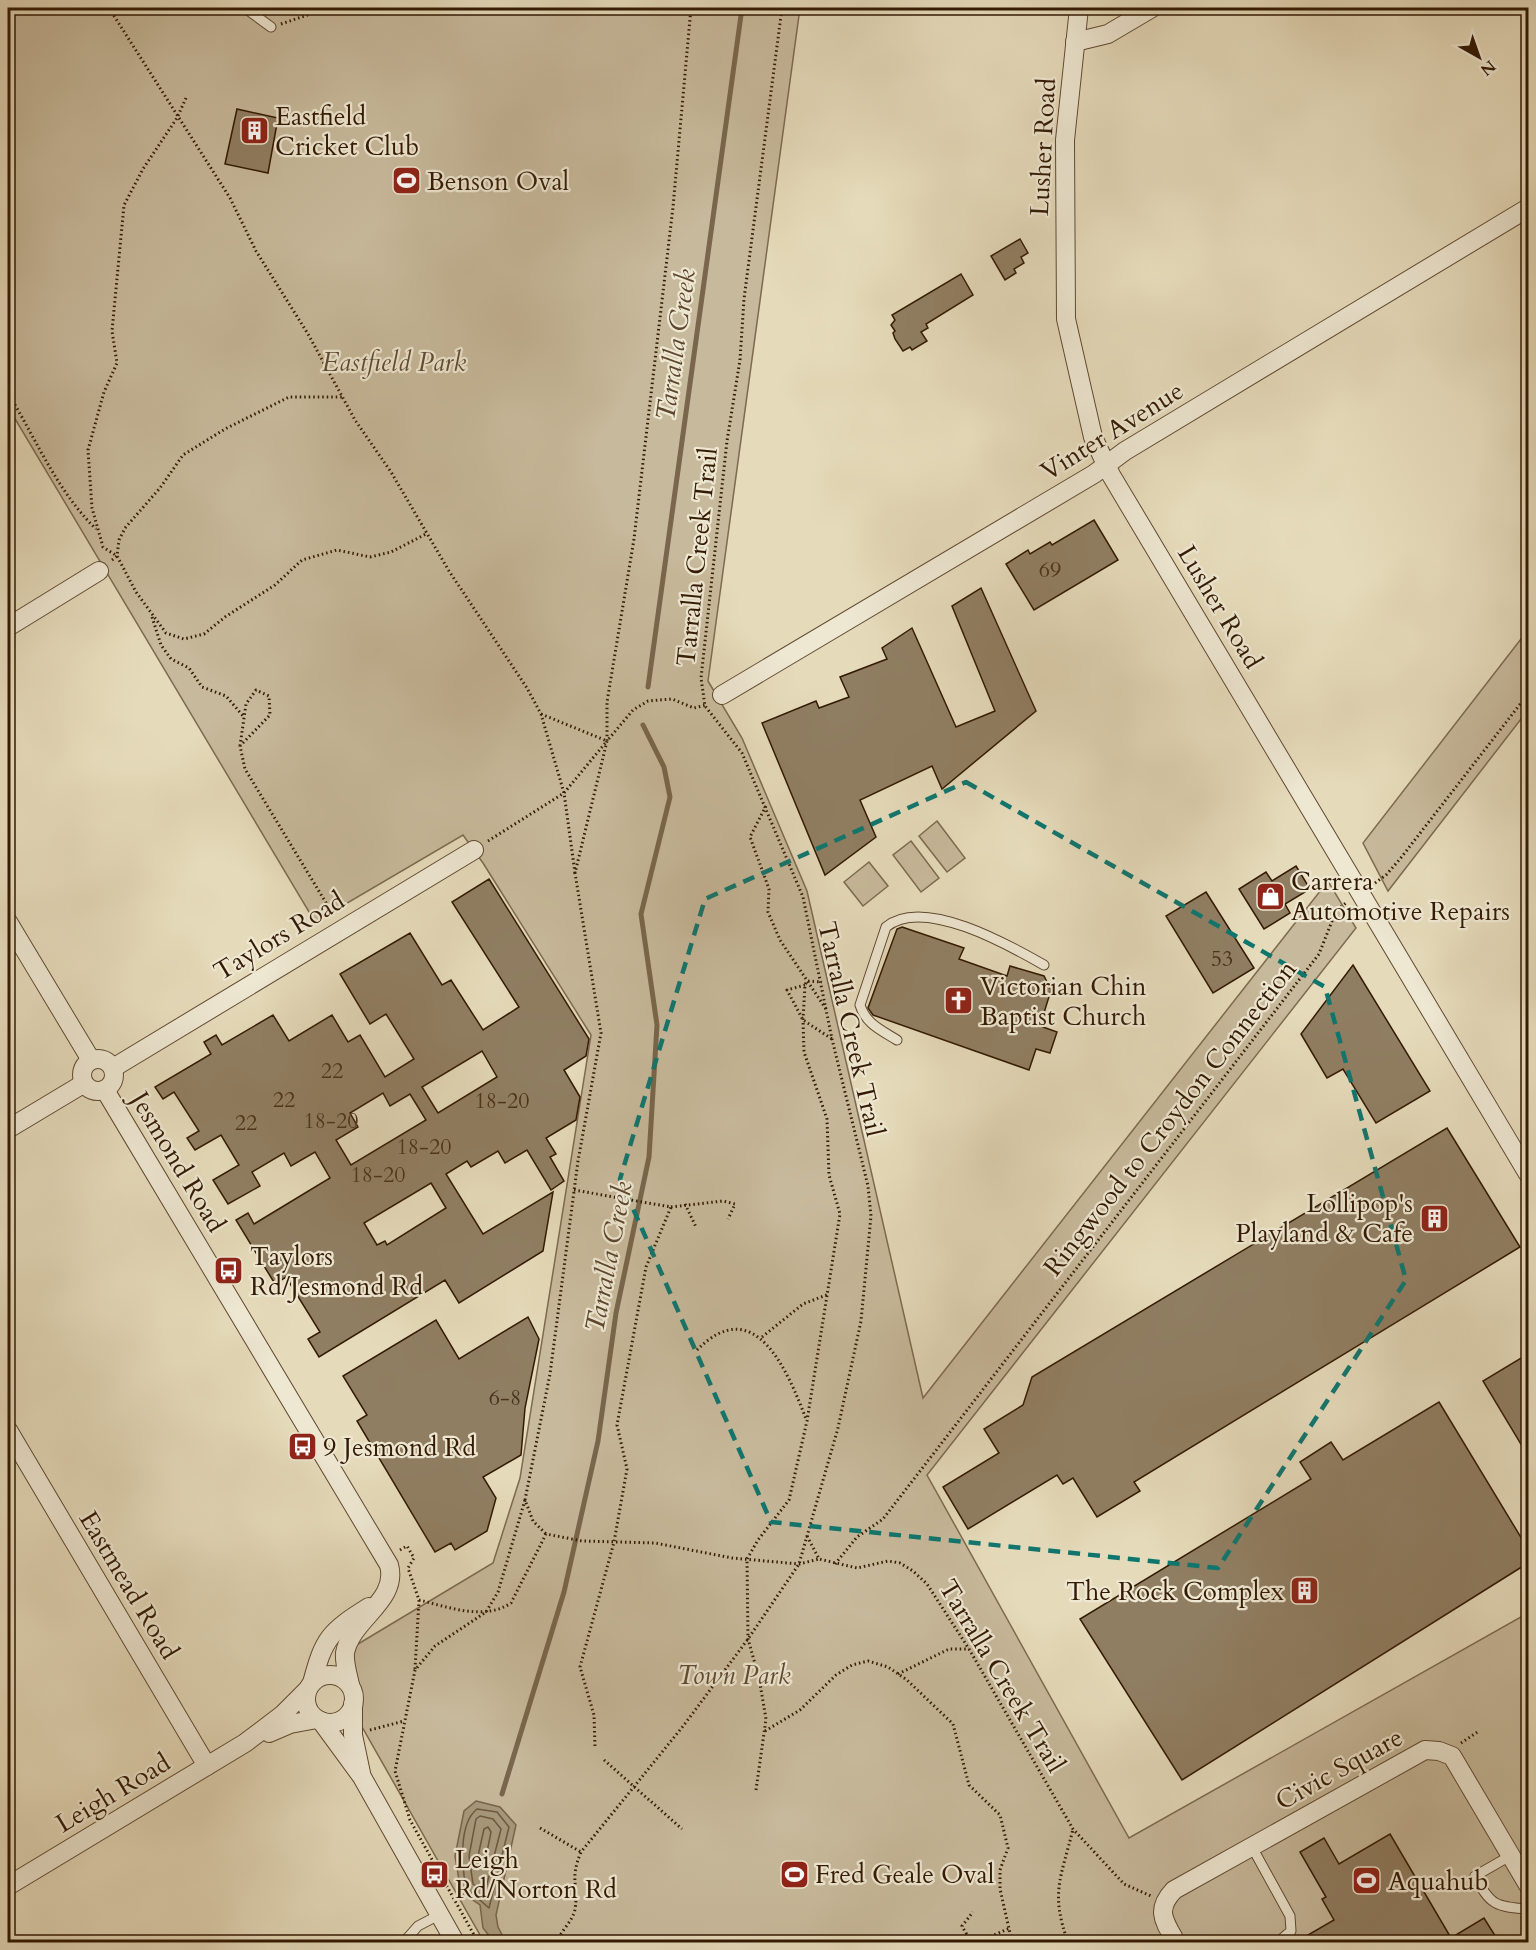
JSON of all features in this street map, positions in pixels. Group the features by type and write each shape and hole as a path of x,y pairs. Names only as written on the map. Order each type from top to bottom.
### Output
{"street":[{"name":"Lusher Road","path":"1079,8 1065,140 1066,319 1090,429 1107,465 1528,1174"},
{"path":"1075,42 1108,34 1152,8"},
{"name":"Vinter Avenue","path":"722,695 1107,465 1528,208"},
{"path":"8,627 99,571"},
{"name":"Taylors Road","path":"113,1068 343,927 474,850"},
{"path":"8,922 91,1060"},
{"path":"91,1060 106,1061 113,1068 112,1083 105,1090 95,1092 84,1084 82,1070 91,1060"},
{"path":"8,1130 84,1084"},
{"name":"Jesmond Road","path":"105,1090 386,1560 392,1574 388,1591 350,1638 345,1654 350,1685"},
{"name":"Eastmead Road","path":"8,1430 207,1766"},
{"path":"378,1602 338,1627 326,1640 306,1703 341,1753 362,1777 455,1942"},
{"path":"310,1686 331,1675 345,1680 350,1685 353,1704 352,1735 362,1777"},
{"name":"Leigh Road","path":"8,1886 245,1743 282,1715 310,1686"},
{"path":"319,1720 337,1722 344,1718 353,1704"},
{"name":"Leigh Road","path":"245,1743 290,1724 319,1720"},
{"name":"Civic Square","path":"1164,1900 1174,1890 1425,1750 1438,1751 1452,1756 1528,1885"},
{"path":"1164,1900 1162,1912 1176,1942"}],"lane":[{"path":"245,8 271,27"},
{"path":"897,1040 872,1025 863,1016 860,1005 886,927 893,921 907,917 923,917 952,924 1008,945 1044,966"},
{"path":"1252,1847 1290,1916 1290,1931 1278,1942"},
{"path":"1510,1856 1475,1876 1487,1899 1501,1906 1528,1909"},
{"path":"404,1942 418,1926 439,1915"}],"path":[{"path":"109,8 230,198 256,251 308,334 342,397 391,472 426,534 527,688 541,714 564,793 601,1033 574,1190 550,1374 525,1500 498,1592 486,1612 435,1646 415,1670"},
{"path":"271,27 328,8"},
{"path":"575,873 607,741 607,702 634,539 673,207 691,8"},
{"name":"Tarralla Creek Trail","path":"581,1852 635,1788 748,1639 798,1564 838,1428 861,1321 872,1216 868,1186 832,1040 803,897 742,753 705,706 701,678 725,464 740,360 744,299 782,8"},
{"path":"186,98 177,118 143,169 124,205 112,331 117,363 104,392 88,450 96,529 103,547 117,556 152,615 166,633 183,639 204,634 225,617 275,585 302,560 337,550 370,557 391,552 426,534"},
{"path":"8,393 57,481 78,512 96,529"},
{"path":"99,571 117,556 118,540 125,528 160,488 183,455 225,429 289,397 342,397"},
{"path":"152,615 161,645 171,658 189,668 202,687 226,696 244,717"},
{"path":"240,746 270,716 269,696 256,690 246,704 244,717 240,746 245,769 323,900 343,927"},
{"name":"Ringwood to Croydon Connection","path":"835,1564 857,1537 883,1519 1319,954 1336,911 1386,875 1528,694"},
{"path":"474,850 564,793 633,710 648,701 672,699 694,708 705,706"},
{"path":"541,714 607,741"},
{"path":"766,806 750,837 769,889 768,912 780,940 827,1011"},
{"path":"807,981 822,982"},
{"path":"756,1790 766,1719 759,1678 748,1639 747,1559 758,1540 789,1500 807,1420 840,1214 829,1175 826,1119 804,1052 803,1020 807,981"},
{"path":"805,985 787,990 803,1020 832,1040"},
{"path":"574,1190 671,1207 723,1201 735,1204 728,1219"},
{"path":"685,1204 696,1227"},
{"path":"595,1747 594,1715 580,1667 614,1542 627,1469 617,1425 646,1267 671,1207"},
{"path":"762,1337 803,1304 829,1294"},
{"path":"697,1350 711,1336 726,1330 740,1328 762,1337 791,1381 807,1420"},
{"path":"525,1500 533,1521 546,1534 582,1541 655,1543 732,1558 798,1564 819,1559 807,1536"},
{"path":"419,1600 486,1612 501,1610 511,1603 546,1534"},
{"path":"386,1560 407,1546 414,1558 408,1568 419,1600 415,1670 395,1771 398,1785 410,1820 478,1942"},
{"name":"Tarralla Creek Trail","path":"819,1559 857,1568 888,1561 913,1571 927,1584 969,1649 1073,1829 1124,1884 1164,1900"},
{"path":"898,1674 949,1649 969,1649"},
{"path":"765,1731 800,1710 836,1674 852,1665 868,1661 898,1674 953,1724 969,1785 1000,1815 1008,1848 1000,1870 1000,1889 1012,1942"},
{"path":"604,1760 682,1829"},
{"path":"540,1828 581,1852 574,1867 576,1911 556,1942"},
{"path":"1068,1942 1058,1915 1057,1894 1073,1829"},
{"path":"971,1942 962,1926 973,1912"},
{"path":"978,1942 1010,1928"}],"highlighted area":[{"path":"966,782 1325,987 1406,1280 1218,1568 771,1522 620,1179 705,899"}],"green space":[{"path":"8,8 800,8 708,681 742,738 807,891 923,1398 1328,881 1356,928 927,1475 1129,1838 1528,1613 1528,1942 484,1942 361,1725 362,1695 354,1670 353,1647 493,1563 520,1478 591,1035 463,835 315,922 8,407"},
{"path":"1528,630 1528,710 1388,891 1363,843"},
{"path":"937,821 965,858 947,872 919,836"},
{"path":"911,841 939,878 921,892 893,855"},
{"path":"869,862 888,886 863,906 844,882"}],"water":[{"path":"476,1801 500,1807 516,1825 496,1915 498,1927 506,1942 494,1942 483,1928 480,1905 461,1892 455,1856 464,1811"}],"building":[{"name":"Eastfield Cricket Club","path":"237,109 278,118 268,173 225,164"},
{"path":"1020,239 1028,253 1021,257 1024,263 1014,269 1016,273 1005,280 991,256"},
{"path":"961,274 973,295 926,324 928,328 921,332 927,341 912,350 910,347 903,351 893,333 895,331 891,325 895,320 892,315"},
{"path":"1094,520 1118,560 1034,610 1006,564 1028,550 1030,554 1050,542 1052,545"},
{"path":"981,588 1036,711 942,789 932,766 860,800 876,837 825,875 762,723 816,701 819,708 849,697 840,677 887,659 882,648 912,628 956,727 995,711 952,606"},
{"name":"Carrera Automotive Repairs","path":"1296,866 1310,889 1285,904 1290,913 1264,929 1239,889 1266,872 1272,881"},
{"path":"489,879 589,1039 586,1056 564,1070 580,1097 576,1120 546,1138 556,1154 550,1157 564,1181 551,1190 527,1150 505,1163 498,1151 471,1167 467,1161 446,1174 483,1234 553,1192 543,1251 459,1303 445,1280 319,1357 308,1339 320,1332 286,1277 275,1284 236,1220 248,1213 254,1224 330,1178 315,1152 291,1166 284,1153 252,1172 260,1186 228,1204 213,1180 239,1165 221,1135 195,1150 187,1138 199,1131 174,1092 163,1099 155,1087 211,1054 204,1042 216,1035 222,1045 273,1015 289,1041 332,1015 348,1042 360,1035 385,1077 414,1059 386,1014 370,1024 340,974 410,933 442,985 451,980 483,1030 519,1007 452,902","holes":["482,1051 497,1077 438,1113 422,1087","383,1093 390,1106 410,1094 426,1120 351,1165 336,1140 358,1127 350,1113","431,1183 446,1208 387,1245 385,1241 377,1245 364,1223"]},
{"path":"1206,892 1254,968 1213,993 1166,916"},
{"name":"Victorian Chin Baptist Church","path":"902,927 964,948 959,959 1007,976 1010,966 1044,976 1051,990 1040,1026 1057,1032 1050,1053 1036,1049 1029,1070 873,1015 868,1008 897,929"},
{"path":"1353,965 1430,1091 1376,1123 1343,1069 1327,1078 1301,1034"},
{"path":"1447,1128 1520,1247 1134,1482 1140,1491 1097,1517 1073,1478 1063,1484 1057,1475 968,1529 943,1487 999,1453 984,1429 1023,1405 1032,1377"},
{"path":"528,1317 539,1339 525,1408 521,1455 483,1477 496,1498 487,1531 455,1550 451,1543 435,1552 357,1421 367,1415 343,1376 436,1320 459,1359"},
{"path":"1528,1354 1528,1456 1483,1381"},
{"name":"The Rock Complex","path":"1439,1402 1528,1549 1528,1563 1182,1780 1080,1619 1311,1479 1300,1462 1331,1442 1343,1460"},
{"name":"Aquahub","path":"1390,1834 1451,1938 1484,1918 1499,1942 1296,1942 1334,1920 1322,1899 1326,1897 1300,1852 1324,1838 1339,1864"}],"waterway":[{"name":"Tarralla Creek","path":"648,687 742,8"},
{"name":"Tarralla Creek","path":"502,1794 564,1592 598,1441 616,1313 649,1157 657,1025 641,914 670,797 664,767 643,725"}],"place":[{"name":"Eastfield Cricket Club","path":"254,131"},
{"name":"Benson Oval","path":"406,181"},
{"name":"Carrera Automotive Repairs","path":"1270,896"},
{"name":"Victorian Chin Baptist Church","path":"959,1001"},
{"name":"Lollipop's Playland & Cafe","path":"1434,1218"},
{"name":"Taylors Rd/Jesmond Rd","path":"229,1271"},
{"name":"9 Jesmond Rd","path":"302,1447"},
{"name":"The Rock Complex","path":"1305,1591"},
{"name":"Leigh Rd/Norton Rd","path":"434,1874"},
{"name":"Fred Geale Oval","path":"794,1874"},
{"name":"Aquahub","path":"1367,1881"}],"park label":[{"name":"Eastfield Park","path":"394,362"},
{"name":"Town Park","path":"734,1675"}]}
